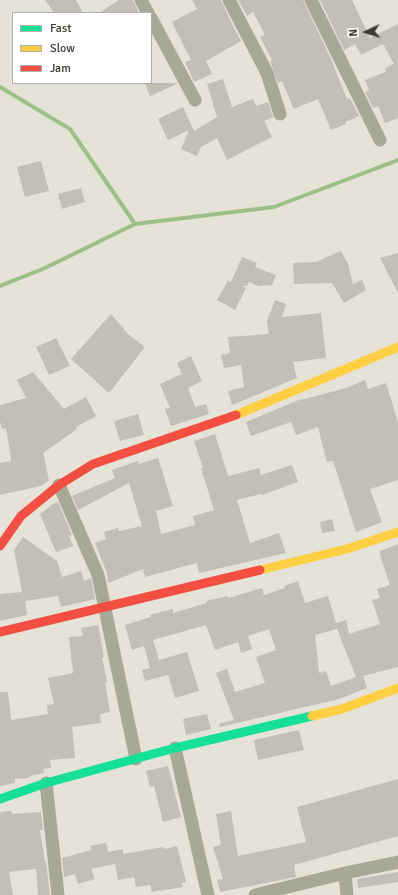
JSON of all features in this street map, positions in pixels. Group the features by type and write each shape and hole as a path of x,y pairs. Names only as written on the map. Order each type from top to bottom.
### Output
{"street":[{"path":"141,0 147,12"},
{"path":"229,0 267,73 280,114"},
{"path":"311,0 380,140"},
{"path":"152,20 195,100"},
{"path":"0,546 21,516 59,485 93,464 228,418 398,347"},
{"path":"59,485 98,575 136,759"},
{"path":"0,632 347,548 398,532"},
{"path":"0,799 46,783 175,748 342,709 398,688"},
{"path":"175,748 208,895"},
{"path":"46,783 58,895"},
{"path":"255,895 398,862"},
{"path":"345,873 347,895"}],"building":[{"path":"45,0 76,0 82,12 53,12"},
{"path":"119,0 133,0 139,12 101,12"},
{"path":"192,0 221,0 241,41 206,61 212,74 194,82 185,62 191,60 172,22 197,9"},
{"path":"238,0 303,0 331,59 347,99 350,98 359,116 345,122 346,124 331,130 318,99 294,109 282,81 278,83 270,61 272,60 260,37 265,35 253,12 247,16"},
{"path":"320,0 352,0 370,38 398,24 398,118 385,123 378,106 373,108 365,92 369,90 365,80 386,72 385,68 394,64 383,44 361,55 355,44 344,50"},
{"path":"223,79 232,107 253,99 256,106 268,102 273,117 264,121 272,137 227,160 217,138 201,147 197,156 181,149 189,130 168,140 158,119 183,107 194,131 217,117 207,84"},
{"path":"177,83 177,84 150,96 145,84"},
{"path":"41,161 49,191 25,197 17,167"},
{"path":"81,188 85,202 62,209 58,194"},
{"path":"341,251 348,264 353,284 362,280 366,290 344,303 332,283 294,284 293,263 316,262"},
{"path":"398,253 398,293 380,258"},
{"path":"242,257 257,263 255,267 276,275 272,285 259,286 249,282 247,286 242,286 246,288 235,310 217,300 228,281 231,282"},
{"path":"275,300 286,304 282,317 321,313 326,358 293,362 297,378 232,405 228,391 244,387 241,365 224,368 221,355 230,353 228,337 269,334 267,321"},
{"path":"111,314 128,334 145,347 109,393 71,359"},
{"path":"56,338 70,366 49,375 36,347"},
{"path":"191,356 202,381 188,388 195,407 206,404 209,414 171,426 165,409 170,408 160,384 182,374 177,363"},
{"path":"33,372 64,409 86,397 96,416 76,427 77,429 43,453 49,480 41,486 0,495 0,463 11,461 11,459 6,428 2,429 0,421 0,405 26,398 17,380"},
{"path":"365,380 368,389 386,383 398,422 398,480 370,489 382,522 356,532 333,461 327,462 318,427 296,435 291,422 251,436 246,422 301,399 346,388"},
{"path":"138,414 144,435 120,441 114,421"},
{"path":"215,434 228,476 259,468 261,475 292,465 298,482 262,495 237,500 250,543 279,533 286,553 199,573 197,563 145,577 143,569 108,583 107,573 95,543 106,539 104,532 118,528 119,531 142,526 129,483 78,510 72,496 115,478 112,470 138,461 139,464 158,458 173,506 156,511 161,534 195,525 193,516 214,510 194,441"},
{"path":"58,502 72,535 69,536 73,546 56,552 40,514"},
{"path":"332,519 335,531 322,533 320,522"},
{"path":"23,537 57,561 62,577 81,571 84,581 91,578 95,599 61,607 58,596 25,601 27,615 0,621 0,594 22,592 14,550"},
{"path":"398,544 398,667 363,676 367,688 339,699 220,727 219,724 234,720 216,673 227,669 235,692 265,683 256,657 276,650 269,629 248,636 252,649 241,653 238,642 215,650 206,625 153,640 159,660 187,652 199,691 175,698 168,675 145,681 142,670 150,668 144,646 132,650 125,625 151,617 150,615 173,609 173,613 207,603 206,601 227,596 228,598 262,588 264,595 285,588 284,586 298,581 305,603 328,596 336,623 346,620 349,634 380,624 372,600 380,598 377,589 390,585 380,551","holes":["337,629 356,677 331,686 326,671 319,673 315,635"]},
{"path":"98,625 104,657 102,657 107,682 105,682 110,712 100,714 101,723 72,727 75,758 50,760 51,768 43,769 44,773 30,776 28,778 15,779 15,783 0,786 0,692 8,692 11,720 48,714 47,705 54,704 48,678 73,673 69,637 83,636 81,628"},
{"path":"207,714 211,729 186,735 183,719"},
{"path":"299,730 304,750 258,760 254,740"},
{"path":"168,766 181,817 163,822 154,786 150,787 146,771"},
{"path":"398,779 398,836 294,865 296,877 220,892 217,880 223,879 213,847 221,845 216,814 231,811 238,856 306,842 297,807"},
{"path":"11,811 12,814 41,812 43,830 40,830 50,895 38,895 36,869 9,872 13,895 0,895 0,812"},
{"path":"106,843 108,852 123,849 123,854 177,846 186,882 182,883 183,887 152,892 150,885 136,887 134,877 118,880 115,864 91,869 95,879 78,884 75,874 64,877 62,858 91,850 90,846"},
{"path":"398,872 398,882 358,888 357,879"}],"waterway":[{"path":"0,87 70,129 135,224"},
{"path":"0,286 45,268 135,224 274,207 398,160"}],"traffic: fast":[{"path":"0,799 46,783 175,748 312,716"}],"traffic: slow":[{"path":"236,415 398,347"},
{"path":"260,570 347,549 398,532"},
{"path":"312,716 342,709 398,688"}],"traffic: jam":[{"path":"0,546 21,516 59,485 93,464 236,415"},
{"path":"0,632 260,570"}]}
